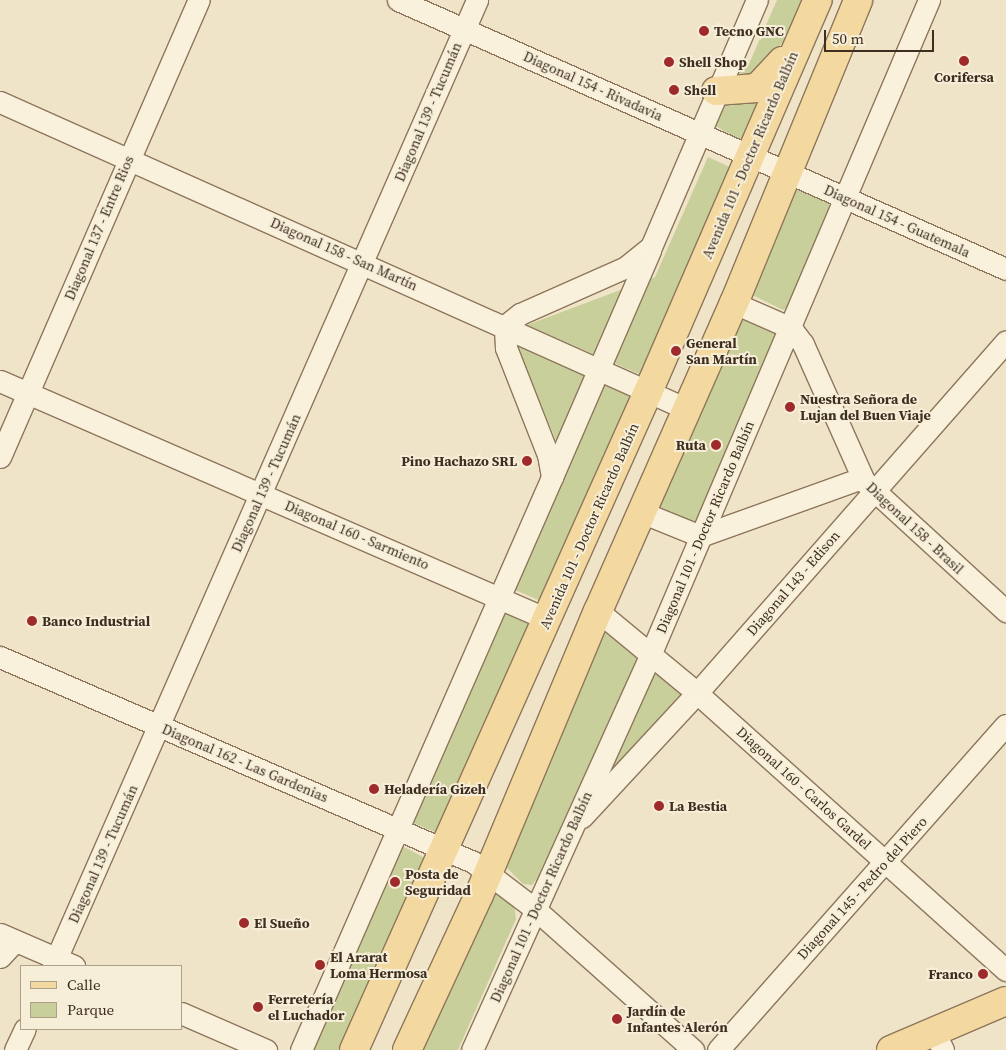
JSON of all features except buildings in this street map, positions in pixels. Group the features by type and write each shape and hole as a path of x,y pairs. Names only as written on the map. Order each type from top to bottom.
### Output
{"main road":[{"name":"Avenida 101 - Doctor Ricardo Balbín","path":"354,1050 648,392 749,155 818,0"},
{"path":"407,1050 490,871 598,611 734,302 858,0"},
{"path":"716,91 757,88 796,48"},
{"path":"891,1050 938,1041 1006,1001"}],"street":[{"name":"Diagonal 137 - Entre Rios","path":"0,457 199,0"},
{"name":"Diagonal 154 - Rivadavia","path":"398,0 699,132 787,174"},
{"name":"Diagonal 139 - Tucumán","path":"61,964 160,726 477,0"},
{"path":"300,1050 395,828 552,477 716,91 757,0"},
{"name":"Diagonal 101 - Doctor Ricardo Balbín","path":"472,1050 651,653 700,536 792,328 930,0"},
{"name":"Diagonal 158 - San Martín","path":"0,102 130,157 506,326 687,410"},
{"name":"Diagonal 154 - Guatemala","path":"787,174 847,198 1006,269"},
{"path":"552,477 548,455 506,348 506,326 520,314 626,267 651,247"},
{"path":"734,302 792,328"},
{"name":"Diagonal 158 - Brasil","path":"792,328 803,344 867,485 1006,611"},
{"name":"Diagonal 143 - Edison","path":"576,821 589,813 697,693 867,485 1006,340"},
{"name":"Diagonal 160 - Sarmiento","path":"0,381 498,596 547,619"},
{"path":"641,512 700,536 867,485"},
{"name":"Diagonal 160 - Carlos Gardel","path":"598,611 697,693 1006,970"},
{"name":"Diagonal 162 - Las Gardenias","path":"0,657 443,848 490,871 693,1050"},
{"name":"Diagonal 145 - Pedro del Piero","path":"718,1050 1006,725"},
{"path":"0,958 8,938 61,964"},
{"path":"182,1013 266,1050"},
{"path":"15,1050 25,1030"}],"green space":[{"path":"777,0 805,0 787,36 755,80 733,85 732,67 748,66"},
{"path":"762,94 745,137 738,139 712,124 717,105"},
{"path":"708,157 736,170 646,377 527,325 655,277"},
{"path":"792,186 825,196 832,211 789,308 783,310 748,293"},
{"path":"739,316 782,332 691,530 654,512"},
{"path":"516,343 636,396 543,602 515,590 568,470"},
{"path":"503,613 534,626 442,835 411,822"},
{"path":"601,627 637,650 636,661 537,879 532,885 523,884 503,864"},
{"path":"652,667 685,697 604,785"},
{"path":"404,847 423,857 423,867 343,1050 309,1050 397,852"},
{"path":"492,889 514,903 516,919 458,1050 418,1050"}],"place":[{"name":"Tecno GNC","path":"704,31"},
{"name":"Corifersa","path":"964,61"},
{"name":"Shell Shop","path":"669,62"},
{"name":"Shell","path":"674,90"},
{"name":"General San Martín","path":"676,351"},
{"name":"Nuestra Señora de Lujan del Buen Viaje","path":"790,407"},
{"name":"Ruta","path":"716,445"},
{"name":"Pino Hachazo SRL","path":"527,461"},
{"name":"Banco Industrial","path":"32,621"},
{"name":"Heladería Gizeh","path":"374,789"},
{"name":"La Bestia","path":"659,806"},
{"name":"Posta de Seguridad","path":"395,882"},
{"name":"El Sueño","path":"244,923"},
{"name":"El Ararat Loma Hermosa","path":"320,965"},
{"name":"Franco","path":"983,974"},
{"name":"Ferretería el Luchador","path":"258,1007"},
{"name":"Jardín de Infantes Alerón","path":"617,1019"}]}
